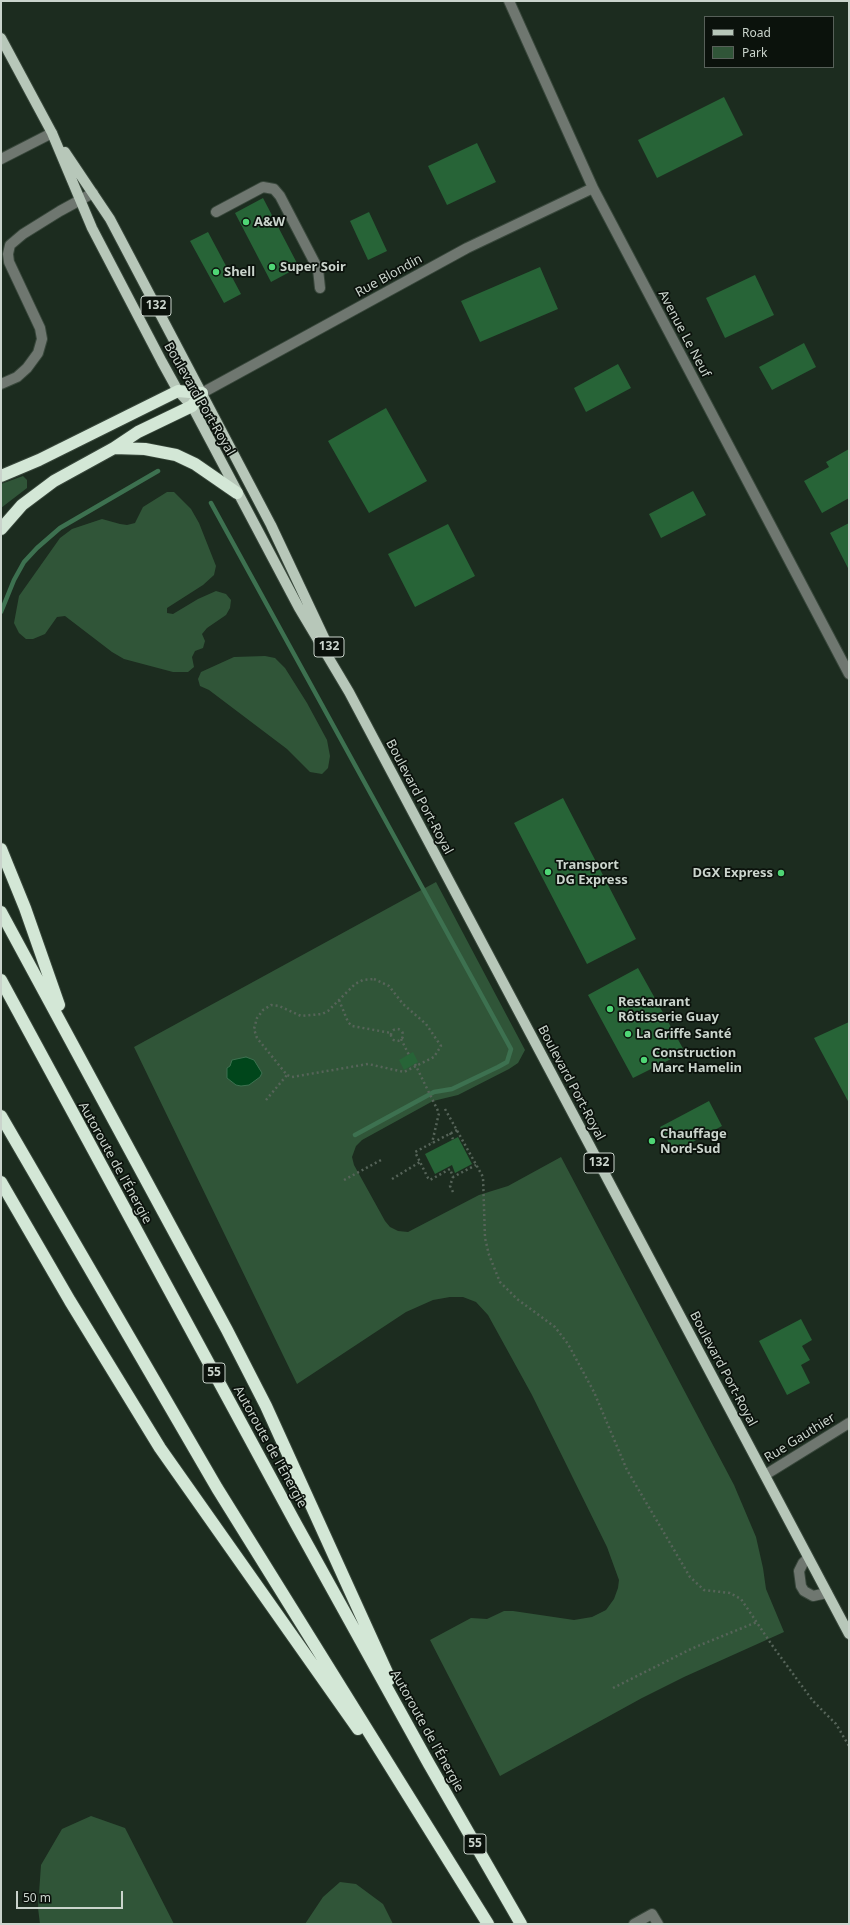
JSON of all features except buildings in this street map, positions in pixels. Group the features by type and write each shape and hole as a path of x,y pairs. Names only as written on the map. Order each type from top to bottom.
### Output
{"highway":[{"path":"1,476 45,457 178,391 202,393"},
{"path":"1,529 22,505 45,487 73,469 114,448 138,432 192,406 202,393"},
{"path":"114,448 145,449 176,455 195,464 237,492"},
{"path":"1,849 25,908 69,1037"},
{"path":"1,912 194,1265 266,1406 429,1764"},
{"name":"Autoroute de l'Énergie","path":"1,980 296,1524 429,1764 521,1924"},
{"name":"55","path":"1,1116 217,1488 488,1924"},
{"path":"1,1182 70,1301 160,1448 193,1497 429,1830"}],"main road":[{"name":"Boulevard Port-Royal","path":"1,38 52,133 92,228 178,391 192,406 299,608 349,692 849,1634"},
{"name":"Boulevard Port-Royal","path":"52,133 110,219 272,524 349,692"}],"street":[{"name":"Avenue Le Neuf","path":"509,1 593,188 849,674"},
{"path":"1,159 52,133"},
{"path":"216,212 262,187 274,189 280,196 318,269 320,288"},
{"name":"Rue Blondin","path":"202,393 467,248 593,188"},
{"path":"1,384 16,377 27,368 38,353 42,339 40,328 9,262 6,243 93,194"},
{"name":"Rue Gauthier","path":"765,1475 849,1423"},
{"path":"808,1558 803,1562 799,1572 802,1588 813,1596 827,1593"},
{"path":"634,1924 652,1914 658,1924"}],"path":[{"path":"363,980 374,980 389,986 403,1004 421,1018 441,1046 434,1057 407,1072 401,1072 368,1064 301,1077 292,1078 287,1076 257,1038 255,1025 260,1013 266,1007 275,1005 295,1014 307,1016 318,1015 326,1013 339,1000 355,984 363,980"},
{"path":"339,1000 348,1022 352,1026 391,1033"},
{"path":"391,1033 394,1029 400,1029 403,1034 401,1039 409,1054"},
{"path":"391,1033 393,1039 397,1041 401,1039"},
{"path":"416,1066 439,1113 432,1143"},
{"path":"266,1100 287,1076"},
{"path":"445,1109 483,1177 485,1238 489,1255 500,1282 517,1299 555,1328 568,1344 594,1392 627,1470 690,1577 704,1590 736,1595 746,1605 774,1648 808,1695 836,1724 849,1746"},
{"path":"454,1177 450,1169 430,1180 415,1152 457,1130"},
{"path":"450,1134 453,1139"},
{"path":"344,1180 381,1160"},
{"path":"392,1179 420,1162"},
{"path":"453,1192 450,1186 454,1177 476,1165"},
{"path":"613,1688 693,1648 757,1622"}],"green space":[{"path":"23,476 27,480 27,488 1,508 1,484"},
{"path":"167,492 174,492 191,509 199,523 216,566 214,575 203,585 167,608 167,613 173,614 198,599 216,591 226,594 231,600 230,608 226,615 207,628 202,634 205,641 203,648 195,651 192,657 194,667 188,672 173,672 124,659 112,652 65,616 57,617 45,634 33,639 26,639 19,633 14,623 19,596 60,538 72,529 102,519 127,525 135,523 143,507"},
{"path":"265,656 275,658 285,668 307,703 327,740 330,756 328,768 322,774 310,772 287,749 209,690 200,686 198,679 201,672 234,657"},
{"path":"436,882 525,1050 518,1063 509,1069 458,1095 433,1101 362,1140 356,1146 352,1157 354,1165 385,1221 390,1227 398,1231 408,1232 479,1195 508,1186 561,1157 734,1485 756,1537 766,1589 784,1632 684,1677 642,1698 500,1776 430,1640 471,1618 487,1619 504,1611 574,1620 592,1617 606,1610 614,1599 619,1580 607,1547 532,1395 488,1315 476,1302 463,1297 450,1297 433,1300 406,1312 297,1384 134,1047"},
{"path":"91,1816 125,1828 174,1924 40,1924 38,1908 41,1865 62,1829"},
{"path":"340,1882 356,1884 383,1904 393,1924 305,1924 323,1897"}],"shaded area":[{"path":"246,1057 254,1060 262,1073 260,1077 249,1085 236,1085 227,1078 227,1068 230,1066 232,1060"}],"waterway":[{"path":"1,612 14,580 24,562 37,548 60,528 158,471"},
{"path":"211,503 511,1049 507,1062 498,1067 452,1089 434,1092 355,1135"}],"place":[{"name":"A&W","path":"246,222"},
{"name":"Super Soir","path":"272,267"},
{"name":"Shell","path":"216,272"},
{"name":"Transport DG Express","path":"548,872"},
{"name":"DGX Express","path":"781,873"},
{"name":"Restaurant Rôtisserie Guay","path":"610,1009"},
{"name":"La Griffe Santé","path":"628,1034"},
{"name":"Construction Marc Hamelin","path":"644,1060"},
{"name":"Chauffage Nord-Sud","path":"652,1141"}]}
